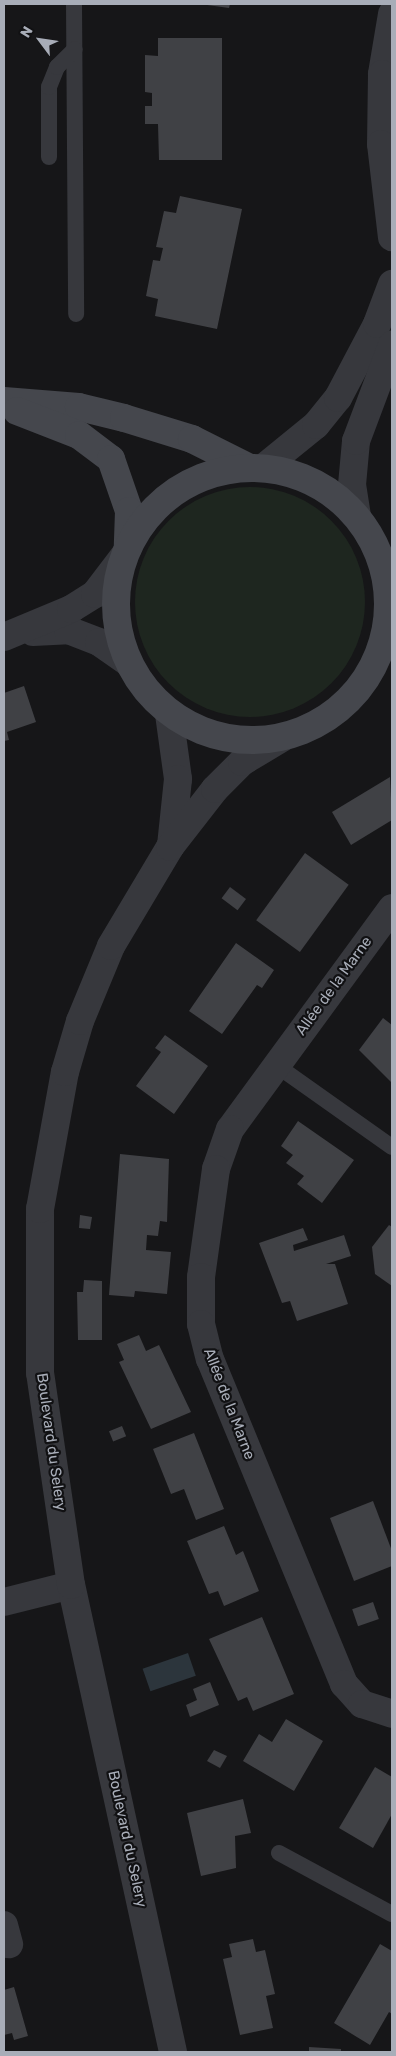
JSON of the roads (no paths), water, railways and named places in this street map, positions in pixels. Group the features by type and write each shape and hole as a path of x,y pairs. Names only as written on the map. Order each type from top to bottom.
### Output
{"main road":[{"path":"4,401 79,408 124,418 192,439 255,468 319,485 373,533 381,559 389,608 386,632 367,679"},
{"path":"4,406 79,434 111,459 129,511 126,552 116,610 128,662 145,690 169,714 222,738 282,738 330,717 367,679 392,646"},
{"path":"126,552 151,512 185,485 226,470 255,468"}],"street":[{"path":"392,14 382,74 380,144 392,237"},
{"path":"255,468 304,436 338,398 378,324 392,284"},
{"path":"373,533 352,485 356,441 392,345"},
{"path":"4,636 71,609 95,594 126,552"},
{"path":"4,636 68,630 99,642 128,662"},
{"name":"Boulevard du Selery","path":"169,714 178,779 170,847"},
{"name":"Boulevard du Selery","path":"174,2052 71,1585 40,1373 40,1209 80,1021 111,946 170,847 242,762 282,738"},
{"name":"Allée de la Marne","path":"392,908 230,1129 216,1170 201,1277 201,1324 210,1360 344,1684 362,1704 392,1714"},
{"path":"4,1602 71,1585"}],"lane":[{"path":"74,4 76,314"},
{"path":"49,157 48,87 57,67 75,48"},
{"path":"276,1065 392,1147"},
{"path":"279,1853 392,1914"}]}
